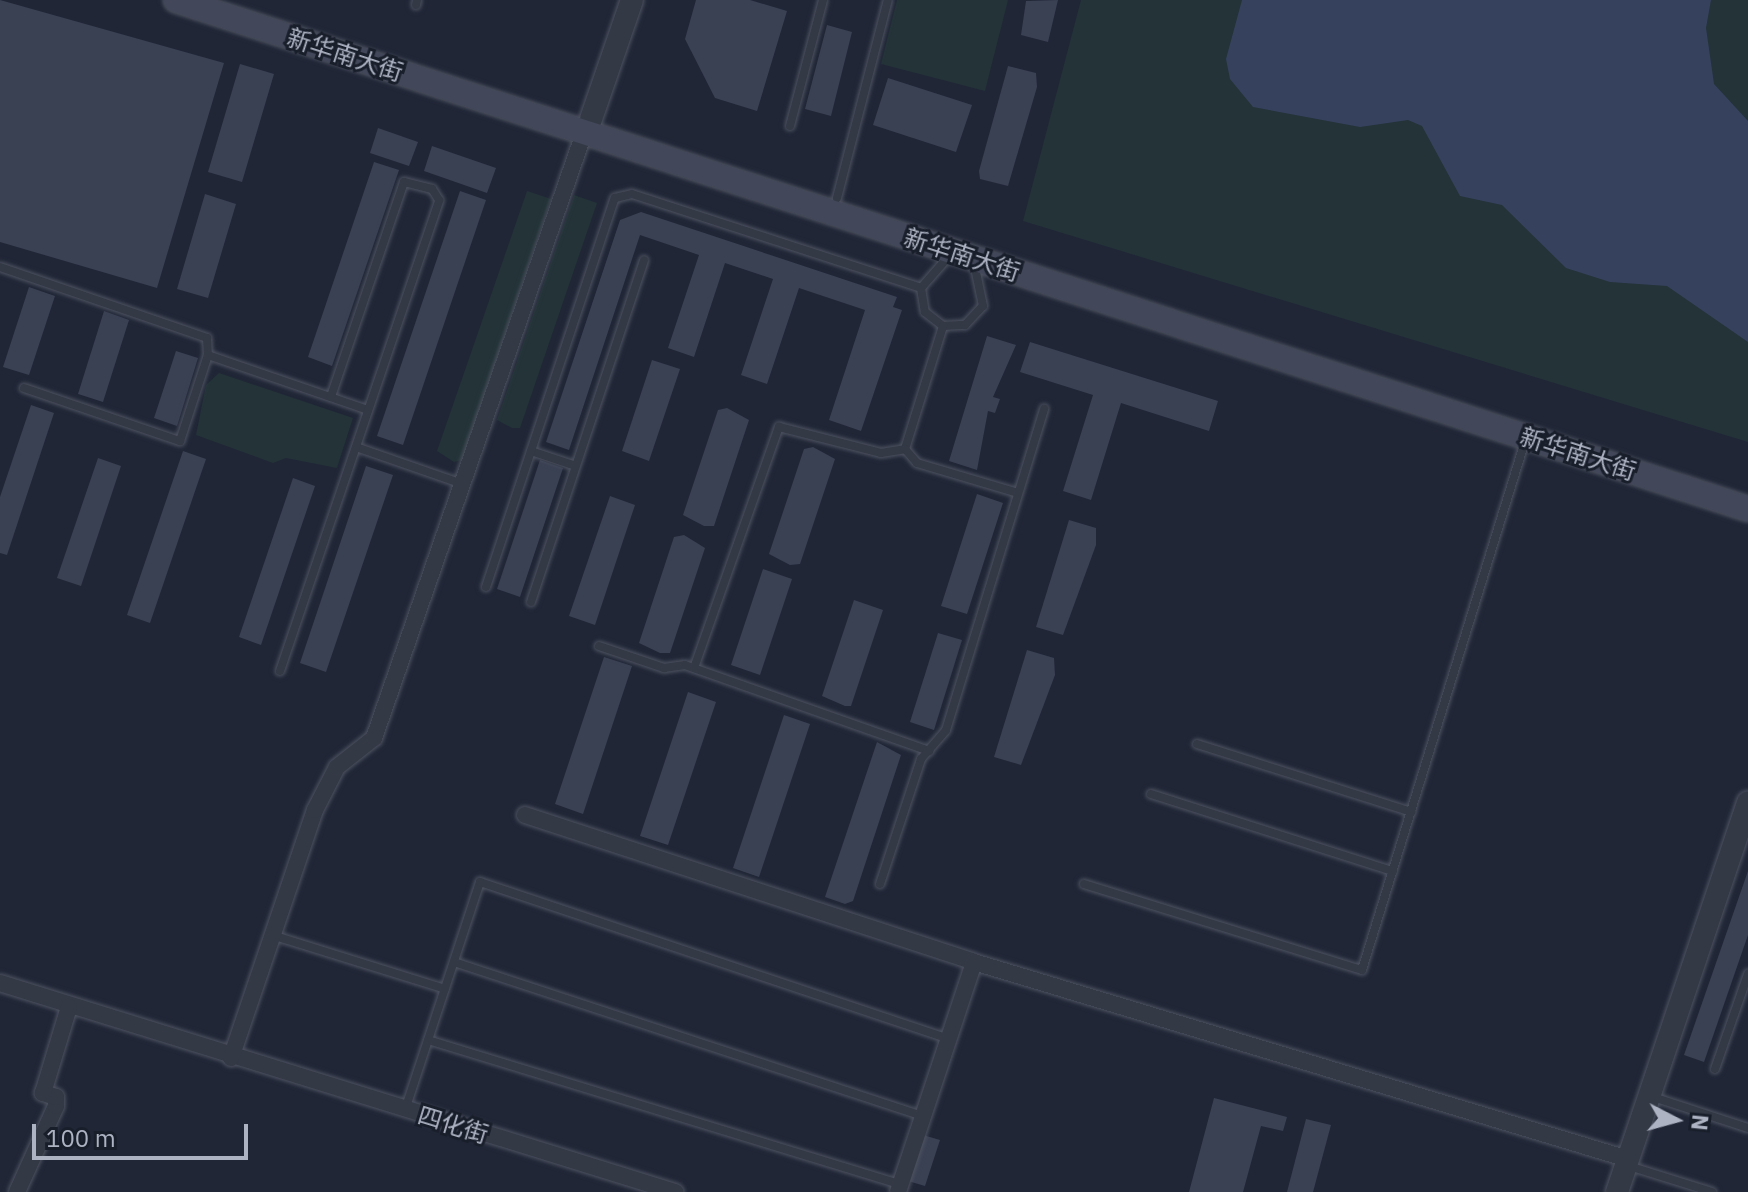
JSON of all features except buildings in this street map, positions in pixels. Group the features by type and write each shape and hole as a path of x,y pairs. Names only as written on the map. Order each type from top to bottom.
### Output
{"main road":[{"name":"新华南大街","path":"176,0 588,126 837,198 1748,493"},
{"name":"新华南大街","path":"225,0 962,255 1748,509"}],"street":[{"path":"231,1058 272,935 337,767 374,738 632,0"},
{"path":"525,815 974,962 1627,1162"},
{"path":"1617,1192 1746,816"},
{"path":"900,1188 974,962"},
{"name":"四化街","path":"0,983 231,1058 675,1192"},
{"path":"17,1192 56,1106 56,1097 43,1093 69,1007"}],"lane":[{"path":"837,198 888,0"},
{"path":"790,126 819,1"},
{"path":"280,671 439,200 414,182 404,182 331,397"},
{"path":"486,587 621,194 921,288"},
{"path":"962,255 983,306 965,325 943,326 925,312 921,288 962,255"},
{"path":"531,602 644,260"},
{"path":"0,267 207,338 208,355 180,441 24,388"},
{"path":"905,449 943,326"},
{"path":"208,355 368,410"},
{"path":"880,884 929,751 946,730 1044,409"},
{"path":"694,668 779,427 881,453 905,449"},
{"path":"1084,884 1362,970 1526,437"},
{"path":"356,447 462,484"},
{"path":"905,449 917,463 1018,493"},
{"path":"531,451 576,466"},
{"path":"599,646 664,668 694,668 929,751"},
{"path":"1197,744 1411,812"},
{"path":"1151,794 1393,871"},
{"path":"405,1110 480,882 949,1040"},
{"path":"272,935 445,989"},
{"path":"454,962 923,1116"},
{"path":"1715,1069 1748,974"},
{"path":"428,1040 900,1188"},
{"path":"1649,1096 1748,1128"},
{"path":"1627,1162 1712,1192"}],"shaded area":[{"path":"897,0 1008,0 985,91 881,64"},
{"path":"1081,0 1748,0 1748,442 1023,221"},
{"path":"527,191 551,199 462,460 454,462 437,451"},
{"path":"574,195 597,203 520,428 512,428 497,420"},
{"path":"219,373 353,418 337,468 286,458 273,463 196,435 206,385"}],"water":[{"path":"1242,0 1711,0 1706,28 1714,84 1748,121 1748,342 1667,286 1610,282 1566,268 1502,205 1460,196 1422,126 1408,120 1360,127 1253,107 1230,79 1226,59"}]}
